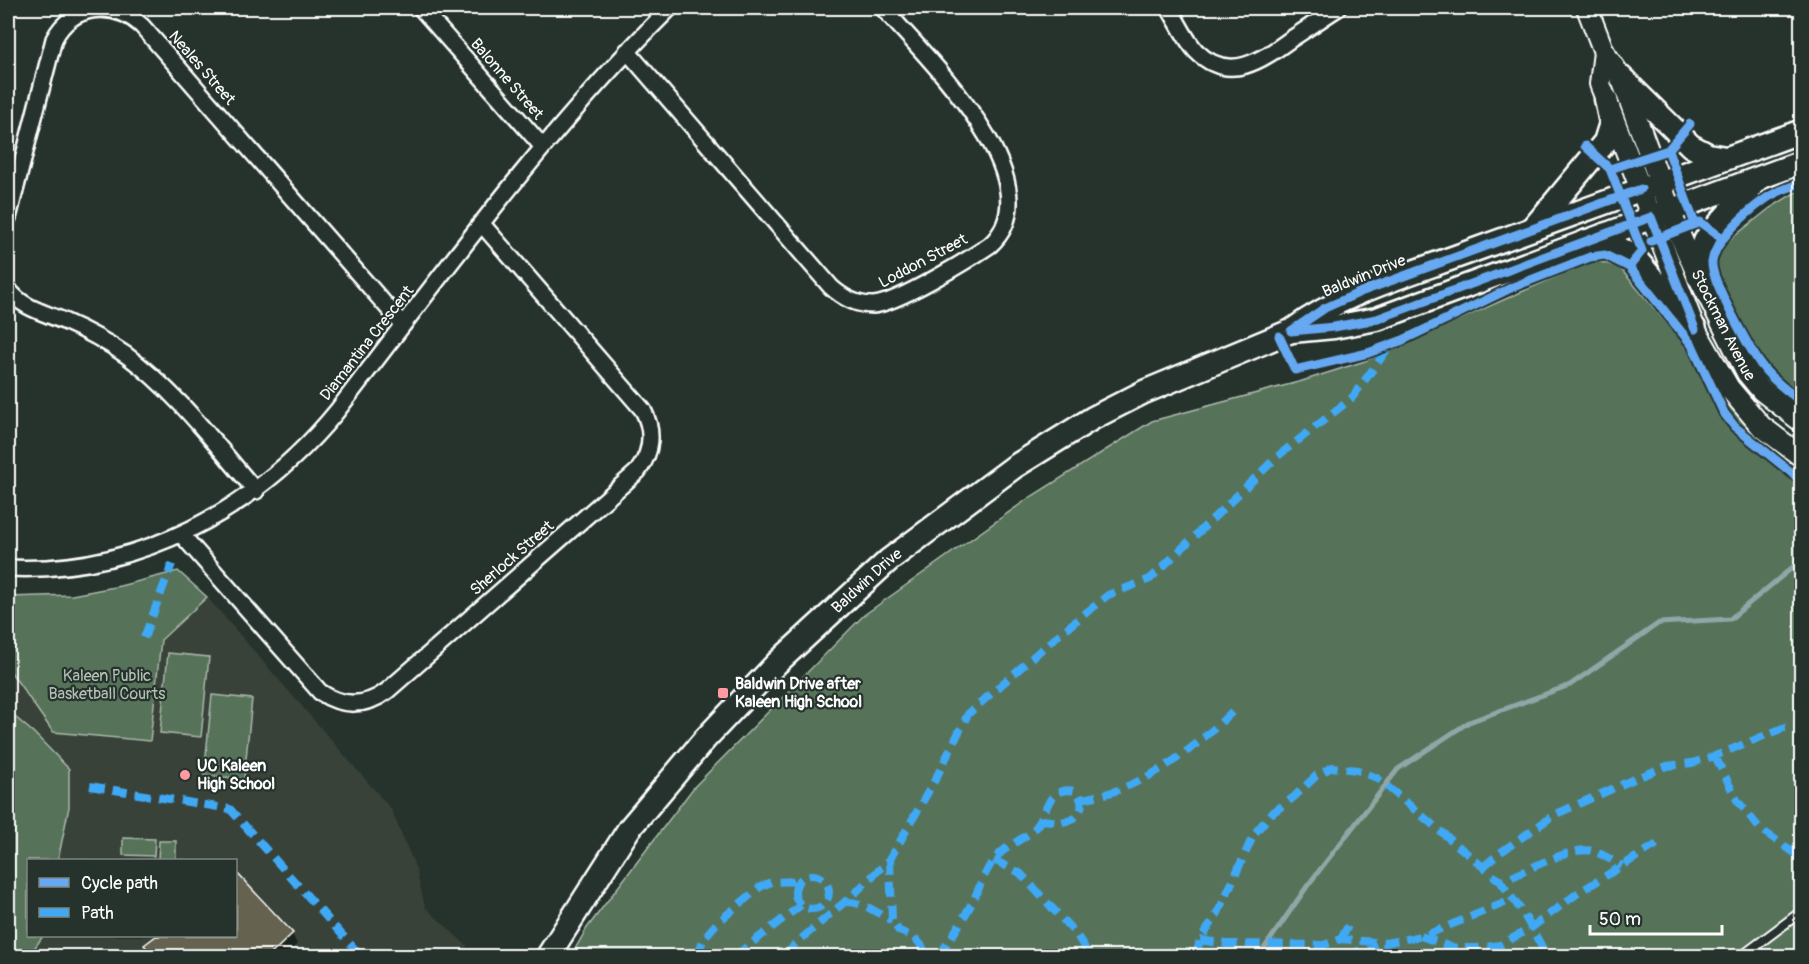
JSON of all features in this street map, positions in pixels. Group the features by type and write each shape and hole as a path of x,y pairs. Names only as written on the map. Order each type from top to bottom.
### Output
{"main road":[{"path":"1621,77 1691,146 1708,155 1726,158"},
{"path":"1534,227 1605,142 1611,123 1606,99"},
{"name":"Baldwin Drive","path":"548,957 629,829 705,739 777,663 889,560 1014,467 1093,418 1144,392 1291,331 1316,313 1343,298 1802,131"},
{"name":"Baldwin Drive","path":"1291,331 1334,327 1377,319 1802,162"},
{"path":"1698,276 1700,254 1706,239 1760,177"},
{"path":"1586,241 1619,248 1636,258 1695,329"}],"street":[{"name":"Neales Street","path":"8,218 54,39 64,24 77,14 94,8 112,9 128,15 142,26 403,325"},
{"name":"Balonne Street","path":"421,8 542,146"},
{"name":"Diamantina Crescent","path":"8,568 40,568 98,561 135,551 181,534 215,517 256,491 278,473 319,433 542,146 627,51 670,8"},
{"name":"Loddon Street","path":"627,51 831,287 854,302 880,304 897,298 990,245 1002,233 1010,208 1009,191 1002,169 983,128 957,92 883,8"},
{"path":"1169,8 1198,53 1221,66 1239,67 1257,63 1338,8"},
{"path":"1587,8 1604,52 1621,77 1651,186 1661,213"},
{"path":"1604,52 1600,84 1651,186"},
{"name":"Stockman Avenue","path":"1661,213 1698,276 1746,373 1761,390 1802,423"},
{"name":"Stockman Avenue","path":"1661,213 1695,329 1729,388 1761,426 1802,457"},
{"name":"Sherlock Street","path":"181,534 320,692 344,703 363,703 387,691 632,478 643,465 649,450 651,433 643,410 481,223"},
{"path":"8,289 27,307 82,329 104,341 145,370 164,387 256,491"}],"lane":[{"path":"1742,957 1802,911"}],"shaded area":[{"name":"UC Kaleen High School","path":"207,597 391,809 416,869 425,907 467,946 464,956 8,956 8,668 53,732 161,640"}],"green space":[{"path":"1801,189 1801,400 1772,376 1726,293 1715,266 1722,246 1770,208"},
{"path":"1594,260 1619,267 1683,342 1707,379 1747,424 1801,469 1801,956 571,956 587,928 694,787 864,615 1029,498 1152,421 1302,381 1365,361"},
{"name":"Kaleen Public Basketball Courts","path":"178,571 207,597 161,640 150,741 53,732 8,668 8,597 72,595 120,586"},
{"path":"168,653 209,657 201,737 160,733"},
{"path":"212,695 252,699 244,779 204,775"},
{"path":"8,711 34,733 69,769 69,807 58,859 27,859 27,937 42,937 29,956 8,956"},
{"path":"123,838 155,839 154,856 123,855"},
{"path":"159,841 176,841 176,859 158,859"}],"building":[{"path":"237,873 293,933 268,957 155,957 144,945 155,937 237,937"}],"waterway":[{"path":"1259,956 1308,885 1398,769 1469,722 1570,685 1659,623 1730,619 1799,562"}],"marked path":[{"path":"787,956 794,945 854,894 890,859 936,778 968,714 1108,595 1150,579 1278,456 1352,398 1389,347"},
{"path":"144,638 172,564"},
{"path":"1082,799 1118,790 1154,773 1196,744 1234,710"},
{"path":"1483,867 1554,815 1632,780 1667,766 1692,763 1715,756 1783,728 1802,726"},
{"path":"1715,756 1737,800 1760,829 1802,858"},
{"path":"1196,956 1200,940 1218,913 1254,834 1271,814 1294,797 1316,776 1332,767 1357,770 1377,778 1501,882 1547,861 1583,850 1597,852 1622,866"},
{"path":"90,786 230,809 361,956"},
{"path":"939,956 958,928 993,861 1036,827 1053,796 1066,790 1076,791 1082,807 1072,820 1061,822 1041,820"},
{"path":"1421,936 1453,948 1500,945 1531,928 1578,893 1659,843"},
{"path":"890,859 892,921 899,931 914,937 927,956"},
{"path":"994,860 1020,873 1076,934 1090,956"},
{"path":"812,875 824,880 829,892 824,904 812,909 800,904 795,892 800,880 812,875"},
{"path":"1498,878 1523,913 1547,956"},
{"path":"697,956 704,938 717,923 760,887 771,882 798,881"},
{"path":"1200,940 1227,944 1324,945 1341,939 1385,943 1426,935 1514,899"},
{"path":"845,902 863,905 892,921"},
{"path":"735,956 801,905"},
{"path":"1341,939 1348,926"},
{"path":"1346,956 1376,944"}],"cycle path":[{"path":"1610,169 1668,150 1690,124"},
{"path":"1585,146 1610,169 1642,251 1629,267"},
{"path":"1668,150 1695,224"},
{"path":"1802,183 1773,195 1749,212 1725,236 1712,262 1713,271 1724,298 1761,365 1786,390 1802,402"},
{"path":"1291,331 1325,308 1363,291 1641,189"},
{"path":"1291,331 1334,327 1377,319 1651,217 1695,329"},
{"path":"1651,241 1700,222 1722,238"},
{"path":"1279,336 1295,370 1368,353 1403,340 1513,287 1590,257 1605,255 1629,267 1692,345 1724,413 1735,427 1802,481"}],"place":[{"name":"Baldwin Drive after Kaleen High School","path":"723,693"},
{"name":"UC Kaleen High School","path":"185,775"}]}
